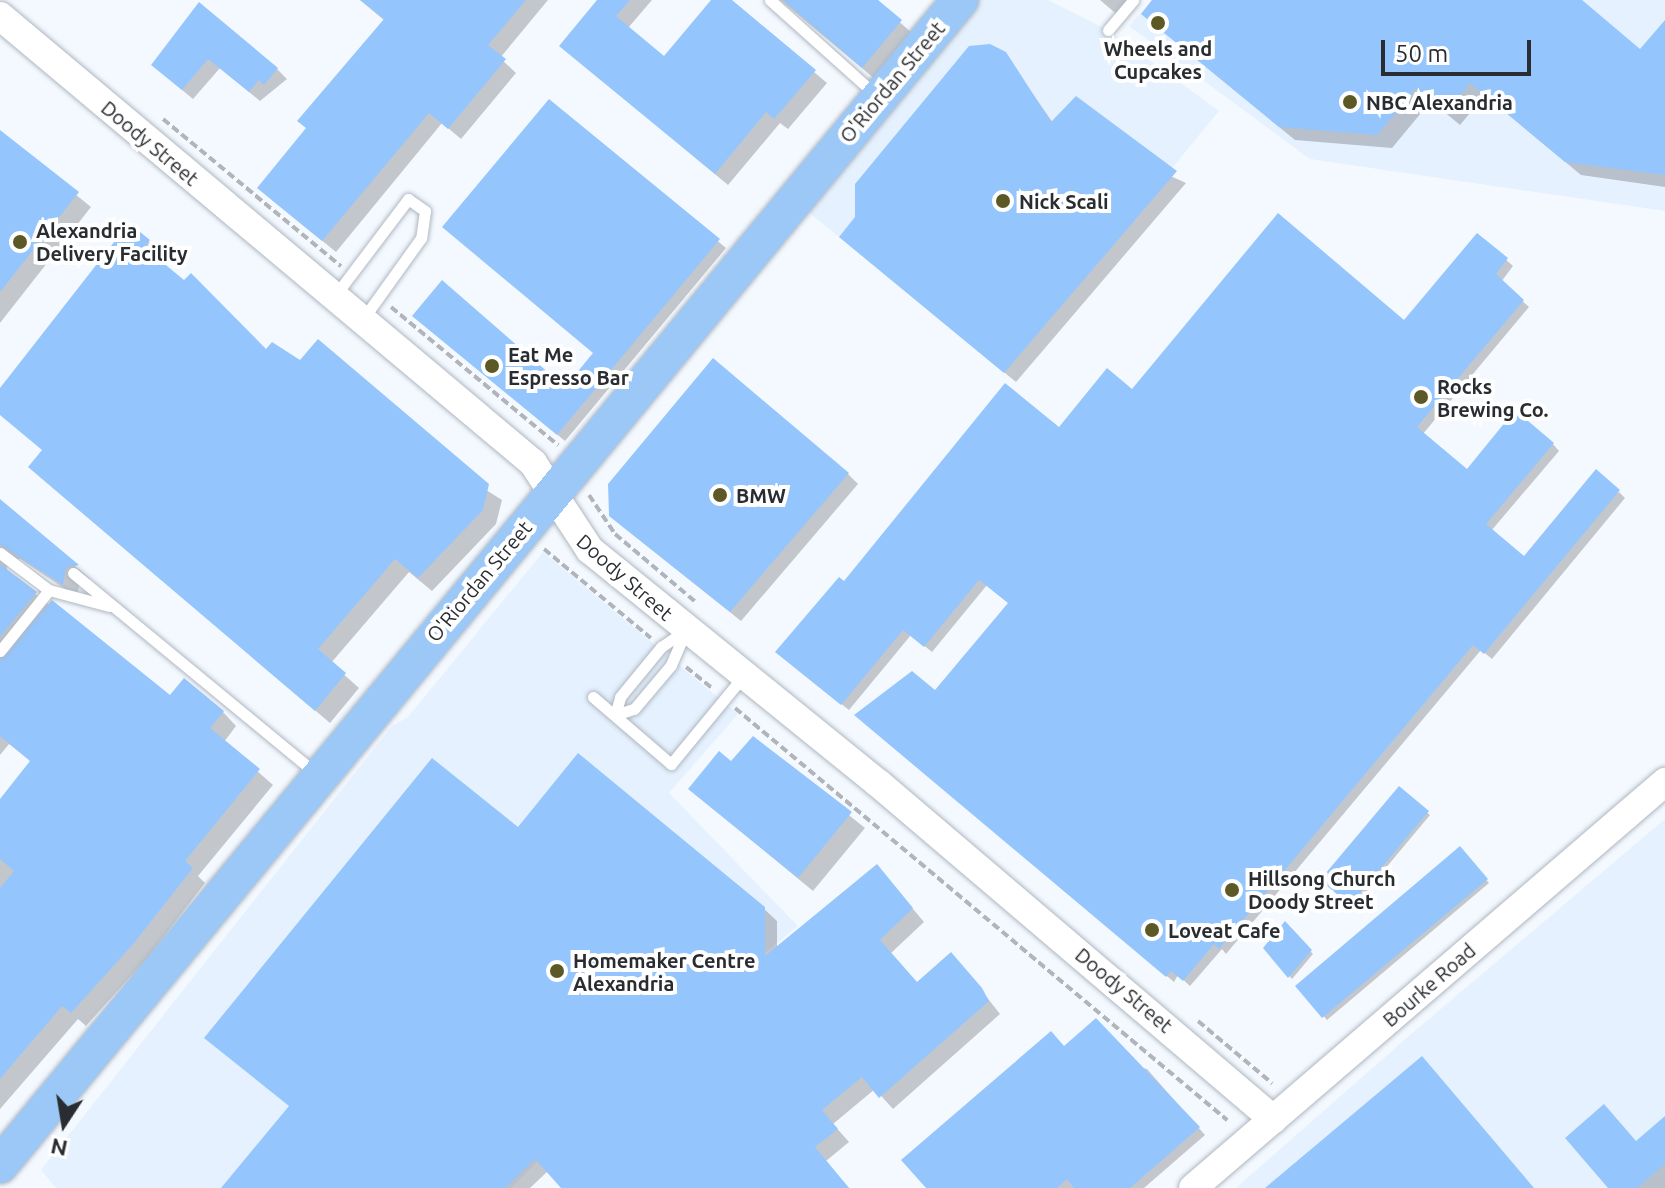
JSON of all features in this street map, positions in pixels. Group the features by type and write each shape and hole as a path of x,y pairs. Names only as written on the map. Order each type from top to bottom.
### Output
{"main road":[{"name":"O'Riordan Street","path":"0,1165 318,774 960,0"}],"street":[{"name":"Doody Street","path":"0,16 533,463 551,495 590,550 744,675 1273,1119"},
{"name":"Bourke Road","path":"1193,1188 1665,782"}],"lane":[{"path":"770,0 879,98"},
{"path":"1108,30 1133,0"},
{"path":"334,298 408,199 425,211 421,238 362,321"},
{"path":"0,553 49,590 114,607"},
{"path":"73,573 318,774"},
{"path":"0,651 49,590"},
{"path":"615,715 620,697 661,647 687,630"},
{"path":"615,715 634,709 674,657 687,630"},
{"path":"593,697 671,764 744,675"}],"path":[{"name":"Doody Street","path":"160,117 351,274"},
{"path":"379,297 558,445"},
{"name":"Doody Street","path":"542,547 661,647"},
{"name":"Doody Street","path":"674,657 1227,1120"}],"shaded area":[{"name":"Nick Scali","path":"960,0 1048,0 1108,30 1219,111 1004,373 794,200"},
{"path":"1152,0 1665,0 1665,211 1310,159 1129,26"},
{"path":"543,552 738,714 669,793 798,926 656,1041 511,1188 56,1188 41,1170 392,726 408,717"},
{"path":"1665,819 1665,1188 1236,1188 1410,1035"}],"building":[{"path":"360,0 526,0 488,45 506,59 448,129 429,113 322,241 257,188 306,128 297,121 384,19"},
{"path":"597,0 630,0 616,16 664,56 711,0 732,0 816,70 774,119 766,112 715,174 559,46"},
{"path":"783,0 878,0 902,20 862,68"},
{"path":"1152,0 1582,0 1640,49 1665,20 1665,175 1565,162 1470,83 1446,113 1416,88 1377,135 1279,127 1141,14"},
{"path":"199,2 278,68 264,85 259,80 249,92 208,59 182,90 151,65"},
{"name":"Nick Scali","path":"990,44 1006,52 1051,122 1076,96 1177,171 1004,373 839,237 855,217 855,184 969,46"},
{"path":"549,99 720,239 557,435 412,316 442,280 565,387 593,353 442,227"},
{"name":"Alexandria Delivery Facility","path":"0,130 79,192 0,292"},
{"path":"1278,213 1404,320 1477,233 1508,258 1496,274 1524,300 1417,427 1467,469 1515,410 1554,443 1486,524 1524,556 1596,469 1620,490 1484,654 1473,645 1219,949 1214,944 1183,981 1171,971 1166,977 854,715 912,671 935,690 1008,603 979,580 924,647 903,630 841,705 775,652 839,577 844,581 1005,383 1059,427 1107,368 1132,389"},
{"path":"129,223 150,240 144,247 184,280 191,273 266,349 272,342 300,360 318,339 489,484 483,510 418,578 395,559 318,649 346,673 315,711 28,467 42,450 0,415 0,388"},
{"name":"BMW","path":"713,358 849,473 730,612 609,516 608,484"},
{"path":"0,499 79,565 66,568 63,585 0,545"},
{"path":"0,564 37,592 0,637"},
{"path":"52,600 170,695 184,678 224,711 210,728 260,769 185,861 193,868 134,943 71,1013 62,1006 0,1079 0,888 14,871 0,859 0,799 30,761 0,736 0,659"},
{"path":"753,736 852,812 798,878 688,789 719,751 731,761"},
{"path":"578,753 765,907 765,956 877,864 913,908 880,940 917,982 951,952 982,988 989,1001 879,1098 862,1077 822,1110 838,1129 815,1147 849,1188 561,1188 535,1159 505,1188 221,1188 289,1106 204,1038 432,758 518,827"},
{"path":"1399,786 1429,811 1350,905 1320,880"},
{"path":"1460,846 1488,879 1322,1018 1295,986"},
{"path":"1285,921 1312,950 1288,978 1263,948"},
{"path":"1096,1018 1200,1127 1130,1188 1074,1188 1067,1179 1057,1188 926,1188 901,1160 1051,1031 1064,1046"},
{"path":"1422,1056 1534,1188 1265,1188"},
{"path":"1604,1104 1636,1141 1665,1116 1665,1164 1637,1188 1608,1188 1565,1138"}],"place":[{"name":"Wheels and Cupcakes","path":"1158,23"},
{"name":"NBC Alexandria","path":"1350,102"},
{"name":"Nick Scali","path":"1003,201"},
{"name":"Alexandria Delivery Facility","path":"20,242"},
{"name":"Eat Me Espresso Bar","path":"492,366"},
{"name":"Rocks Brewing Co.","path":"1421,397"},
{"name":"BMW","path":"720,495"},
{"name":"Hillsong Church Doody Street","path":"1232,890"},
{"name":"Loveat Cafe","path":"1152,930"},
{"name":"Homemaker Centre Alexandria","path":"557,971"}]}
